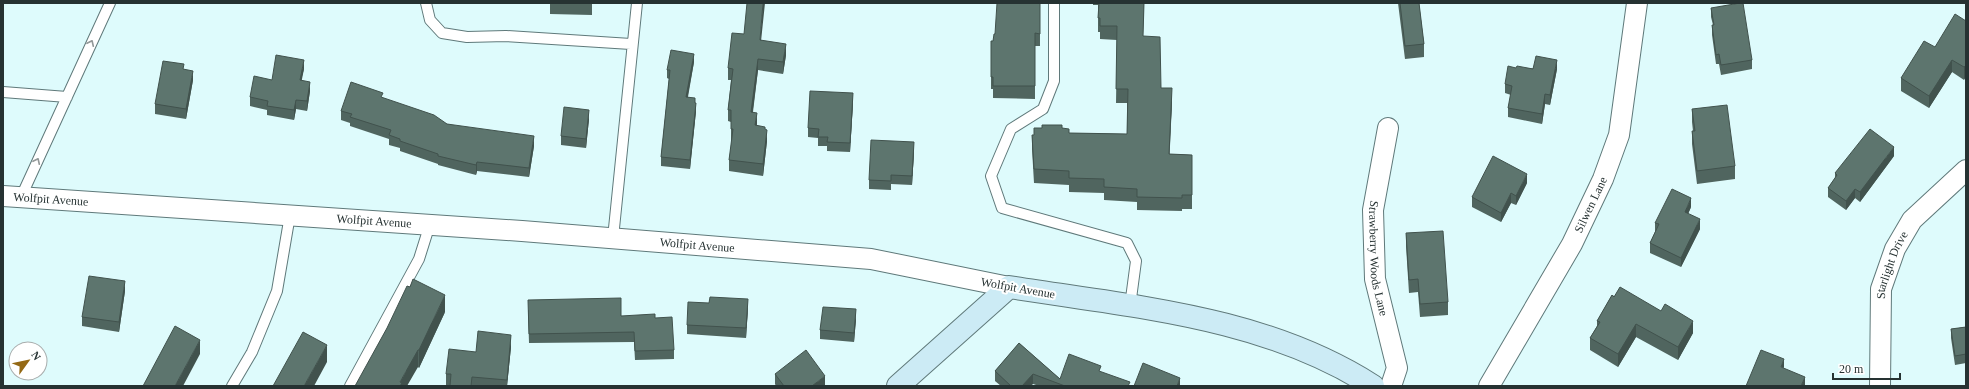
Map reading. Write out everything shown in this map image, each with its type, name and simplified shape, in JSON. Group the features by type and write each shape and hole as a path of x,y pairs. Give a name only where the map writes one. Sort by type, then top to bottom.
{"street":[{"name":"Silwen Lane","path":"1489,386 1572,244 1603,179 1619,135 1637,3"},
{"name":"Strawberry Woods Lane","path":"1388,128 1373,210 1375,279 1397,368 1391,386"},
{"name":"Starlight Drive","path":"1880,386 1881,288 1895,249 1912,220 1966,170"},
{"name":"Wolfpit Avenue","path":"12,196 430,224 871,259 1009,287 1130,306 1210,321 1260,333 1296,346 1367,384"},
{"path":"898,386 1009,287"}],"lane":[{"path":"12,196 67,97 110,3"},
{"path":"426,3 430,20 442,33 467,37 506,36 631,44"},
{"path":"613,238 631,44 637,3"},
{"path":"1054,3 1054,81 1043,110 1011,129 991,176 1002,208 1127,243 1136,261 1130,306"},
{"path":"3,92 67,97"},
{"path":"232,386 252,352 277,291 290,215"},
{"path":"350,386 419,259 430,224"}],"building":[{"path":"747,3 763,3 760,40 786,44 783,62 758,59 751,112 757,113 755,125 765,127 767,130 763,164 729,160 733,129 731,129 731,110 728,110 733,69 728,68 732,33 744,34"},
{"path":"997,3 1040,3 1040,34 1035,33 1035,86 993,86 993,77 991,77 991,41 993,41 995,34"},
{"path":"1099,3 1144,3 1143,36 1160,37 1161,88 1172,88 1169,154 1192,155 1192,195 1182,195 1182,198 1137,197 1137,189 1104,187 1104,179 1069,178 1069,171 1034,169 1032,135 1034,135 1034,128 1042,128 1042,125 1062,125 1062,128 1069,129 1069,133 1127,134 1128,89 1116,89 1117,26 1100,26 1100,18 1098,18"},
{"path":"1400,3 1419,3 1424,44 1405,46"},
{"path":"1743,3 1752,60 1721,65 1719,54 1716,55 1711,8"},
{"path":"1955,14 1966,21 1966,65 1964,67 1952,60 1929,96 1901,78 1924,41 1935,47"},
{"path":"671,50 694,54 686,97 695,98 696,103 690,160 661,157 670,70 667,70"},
{"path":"276,55 304,60 300,80 310,82 307,101 296,100 294,110 267,106 268,101 250,97 254,76 272,80"},
{"path":"1536,56 1557,60 1550,95 1545,94 1542,114 1508,108 1512,86 1505,84 1508,66 1533,69"},
{"path":"163,61 184,64 183,69 193,71 186,109 155,104"},
{"path":"351,82 383,93 381,97 434,115 447,124 534,136 529,168 477,162 476,165 438,156 438,154 400,141 400,139 389,135 391,130 350,117 352,114 341,111"},
{"path":"810,91 853,93 850,143 827,142 828,137 818,137 819,129 808,128"},
{"path":"1727,105 1735,166 1697,171 1692,131 1695,131 1692,109"},
{"path":"564,107 589,110 586,139 561,136"},
{"path":"1870,129 1894,147 1860,192 1855,189 1846,201 1828,188 1837,175 1835,173"},
{"path":"871,140 914,142 912,176 891,175 891,181 869,180"},
{"path":"1493,156 1527,174 1516,196 1511,193 1501,213 1472,197"},
{"path":"1672,189 1691,198 1685,212 1700,219 1681,258 1650,243 1659,224 1655,223"},
{"path":"1443,231 1448,302 1420,304 1418,279 1409,280 1406,233"},
{"path":"89,276 125,281 119,322 82,317"},
{"path":"413,279 445,295 419,350 400,382 402,383 400,386 355,386 387,328 407,286 410,287"},
{"path":"1620,287 1661,311 1665,304 1693,321 1678,347 1636,324 1618,354 1590,338 1600,322 1597,321 1612,295 1614,297"},
{"path":"710,297 748,299 746,328 687,325 688,302 709,303"},
{"path":"621,298 621,316 655,314 655,318 672,317 674,350 635,351 634,332 529,334 528,300"},
{"path":"823,307 856,309 854,333 820,330"},
{"path":"175,326 200,340 175,386 143,386"},
{"path":"1966,327 1966,354 1955,356 1951,329"},
{"path":"478,331 511,335 507,380 472,377 471,386 450,386 451,374 446,374 449,349 476,352"},
{"path":"303,332 327,345 304,386 273,386"},
{"path":"1019,343 1060,379 1069,354 1101,366 1099,371 1130,382 1128,386 1065,386 1033,374 1022,386 1011,386 995,371"},
{"path":"806,350 825,376 812,386 784,386 775,374"},
{"path":"1761,350 1784,359 1781,367 1805,377 1801,386 1746,386"},
{"path":"1143,363 1180,378 1177,386 1134,386"}]}
